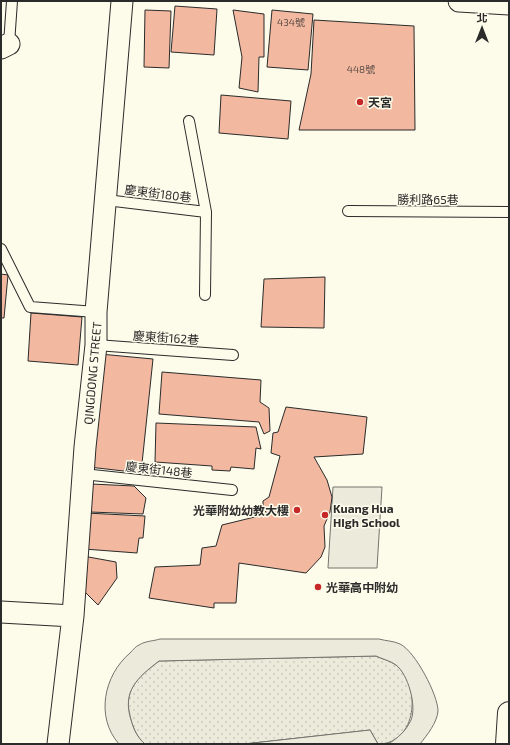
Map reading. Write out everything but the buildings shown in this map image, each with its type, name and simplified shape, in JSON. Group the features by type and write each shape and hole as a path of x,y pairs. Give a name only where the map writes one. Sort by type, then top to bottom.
{"street":[{"name":"QINGDONG STREET","path":"58,744 73,616 83,474 96,345 96,312 122,1"},
{"path":"459,1 509,4"},
{"path":"1,612 73,616"},
{"path":"507,744 509,713"}],"lane":[{"path":"5,46 12,1"},
{"name":"慶東街180巷","path":"189,121 206,212 205,295"},
{"name":"慶東街180巷","path":"106,200 206,212"},
{"name":"勝利路65巷","path":"348,211 509,212"},
{"path":"1,249 30,307 96,312"},
{"name":"慶東街162巷","path":"96,345 233,355"},
{"name":"慶東街148巷","path":"83,474 232,490"}],"shaded area":[{"path":"333,487 382,487 377,568 328,568"},
{"path":"160,639 379,639 395,642 406,648 425,674 437,704 438,711 436,720 420,744 388,744 407,728 413,714 412,699 408,683 400,669 389,661 376,656 159,661 138,679 133,686 128,701 133,727 145,744 119,744 107,721 105,709 109,684 121,662 136,647 144,643"},
{"path":"376,656 396,665 404,674 410,686 412,699 408,725 401,735 391,741 378,744 370,730 244,744 145,744 136,733 131,720 128,701 133,686 144,673 159,661"},
{"path":"370,730 378,744 244,744"}],"place":[{"name":"天宮","path":"360,102"},
{"name":"光華附幼幼教大樓","path":"297,510"},
{"name":"Kuang Hua HIgh School","path":"325,515"},
{"name":"光華高中附幼","path":"318,587"}]}
